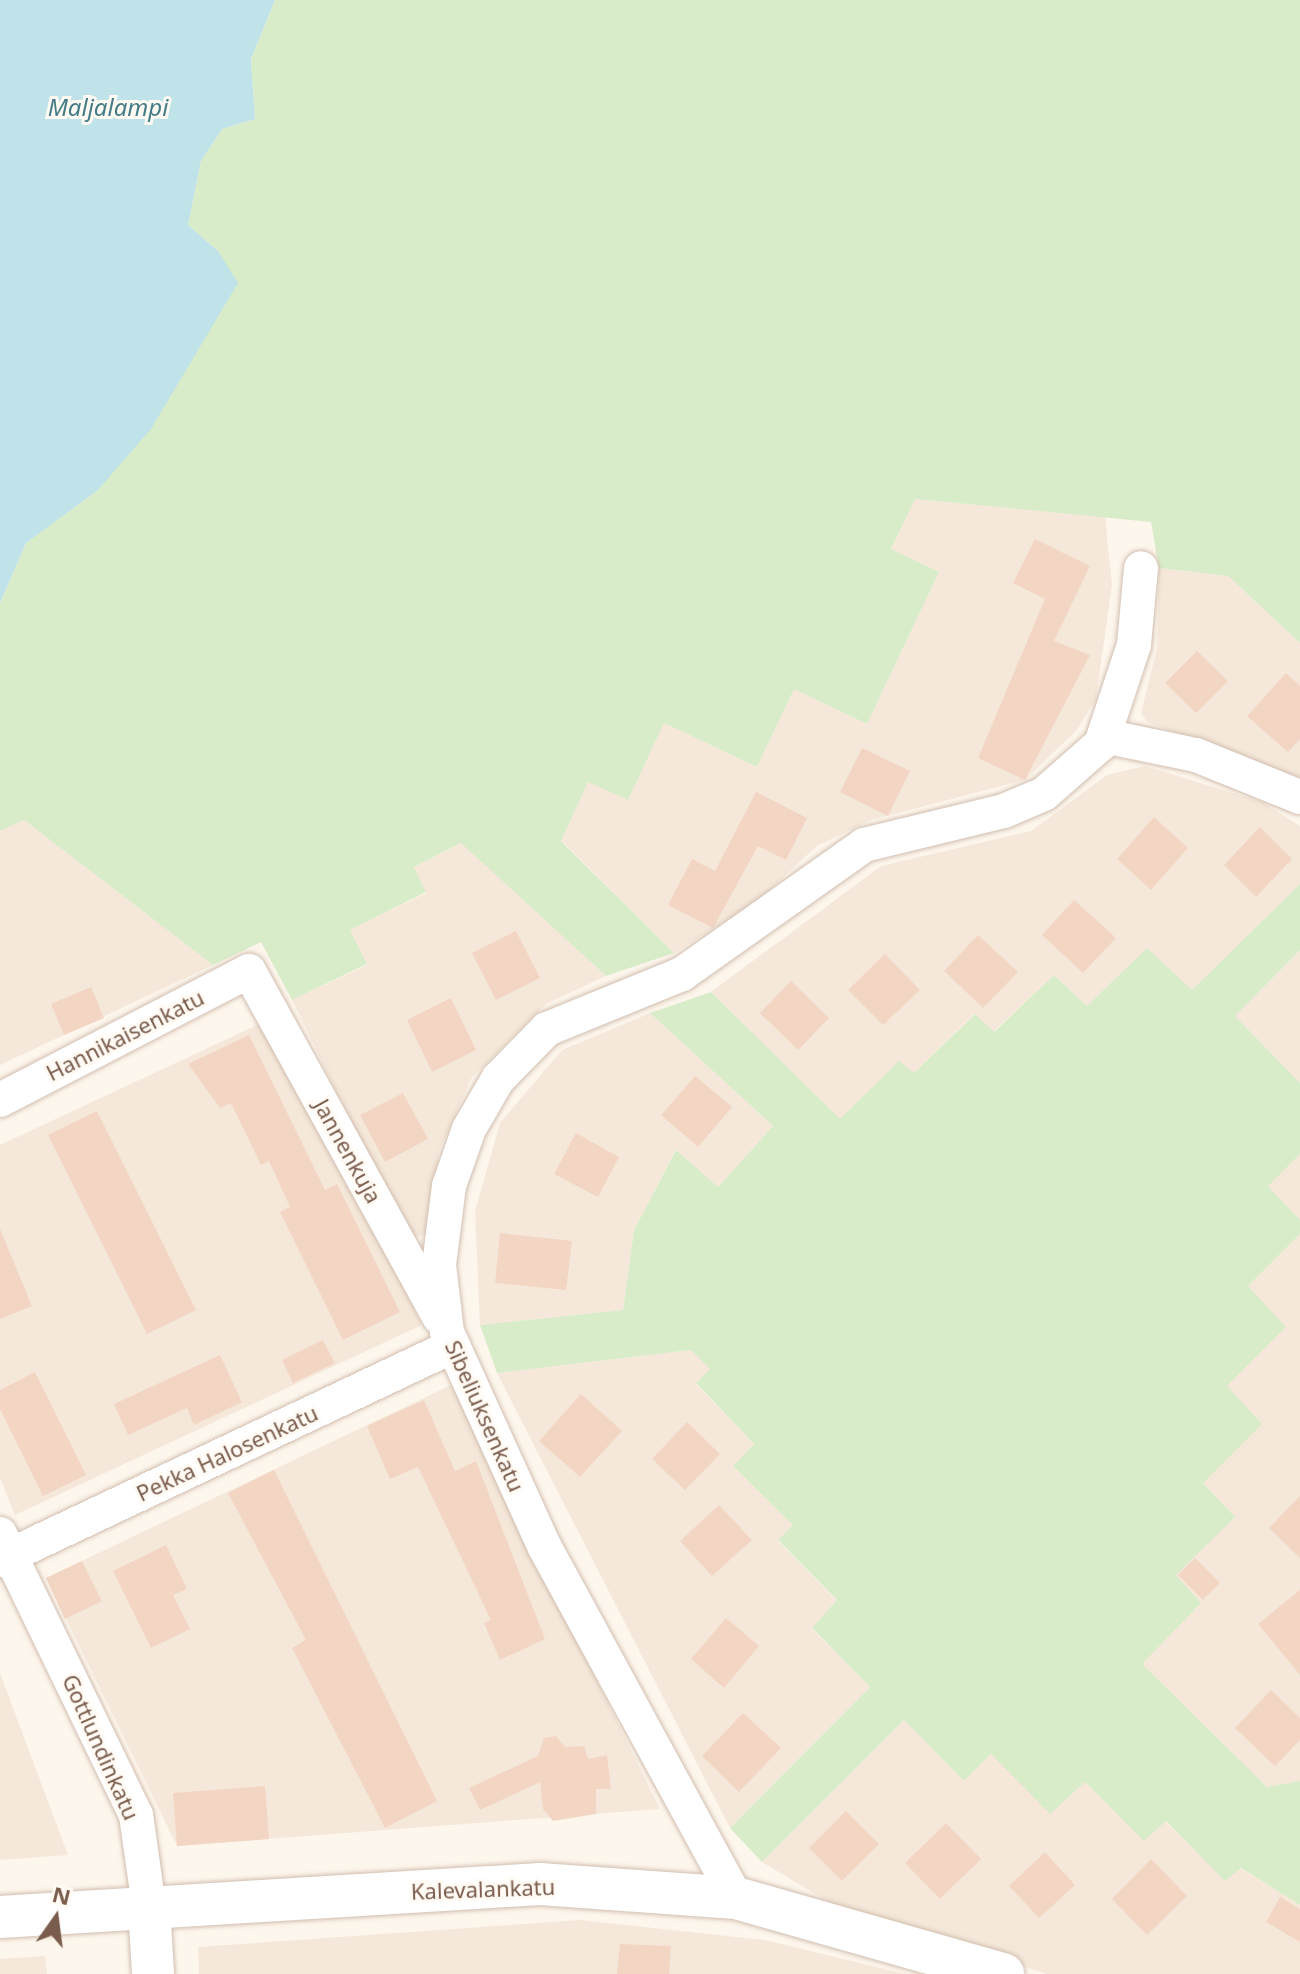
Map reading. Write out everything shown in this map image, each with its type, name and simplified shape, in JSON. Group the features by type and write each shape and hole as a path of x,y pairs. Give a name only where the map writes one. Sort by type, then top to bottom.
{"street":[{"path":"1141,568 1134,645 1109,737 1196,755 1300,797"},
{"name":"Sibeliuksenkatu","path":"736,1898 545,1548 450,1339 439,1265 449,1186 469,1129 530,1044 579,1011 682,974 864,845 959,825 1044,794 1109,737"},
{"name":"Jannenkuja","path":"249,971 450,1339"},
{"name":"Hannikaisenkatu","path":"0,1100 249,971"},
{"name":"Pekka Halosenkatu","path":"4,1550 450,1339"},
{"name":"Gottlundinkatu","path":"4,1550 136,1815 149,1906 153,1974"},
{"name":"Kalevalankatu","path":"0,1917 540,1884 736,1898 1003,1974"}],"shaded area":[{"path":"915,499 1105,517 1112,585 1096,698 1077,730 1025,780 871,820 817,846 756,902 674,953 561,840 588,781 628,799 664,723 757,767 794,689 867,724 939,572 891,549"},
{"path":"1159,568 1228,576 1300,643 1300,781 1147,722 1141,713 1157,648"},
{"path":"1145,766 1262,802 1300,826 1300,884 1192,991 1087,1006 1054,975 993,1032 974,1014 914,1073 899,1062 840,1120 711,992 881,866 1031,831 1107,775"},
{"path":"24,820 213,965 0,1065 0,831"},
{"path":"462,843 606,976 546,1004 472,1077 439,1151 428,1233 409,1239 292,1000 367,965 350,930 426,893 414,867"},
{"path":"1300,950 1300,1083 1234,1016"},
{"path":"650,1013 773,1126 718,1187 675,1151 634,1230 623,1310 480,1325 475,1211 500,1123 562,1050"},
{"path":"268,1020 422,1325 15,1515 0,1478 0,1145"},
{"path":"1300,1154 1300,1220 1267,1186"},
{"path":"1300,1234 1300,1781 1267,1787 1141,1664 1201,1603 1175,1575 1235,1517 1203,1483 1248,1286"},
{"path":"691,1350 711,1369 696,1384 754,1444 733,1466 793,1525 778,1541 837,1601 812,1629 870,1687 730,1828 497,1373"},
{"path":"451,1385 660,1809 177,1846 46,1578"},
{"path":"0,1673 68,1855 0,1860"},
{"path":"904,1720 964,1781 991,1754 1085,1782 1144,1840 1165,1821 1225,1880 1240,1868 1300,1905 1300,1974 1047,1974 837,1907 762,1862"},
{"path":"580,1920 765,1940 905,1974 199,1974 198,1947"},
{"path":"45,1956 47,1974 0,1974 0,1959"}],"green space":[{"path":"275,0 1300,0 1300,643 1228,576 1159,568 1151,522 915,499 891,549 939,572 867,724 794,689 757,767 664,723 628,800 588,782 561,841 674,953 606,976 461,843 414,867 426,892 350,930 367,964 292,1000 261,942 213,965 24,820 0,831 0,603 26,543 97,491 218,251 188,225 201,161 222,129 255,119 251,59"},
{"path":"1300,884 1300,950 1235,1016 1300,1083 1300,1154 1268,1186 1300,1220 1300,1234 1248,1286 1286,1327 1227,1386 1262,1424 1203,1483 1235,1517 1176,1575 1201,1603 1142,1664 1267,1787 1300,1781 1300,1905 1241,1868 1225,1881 1166,1821 1144,1841 1085,1782 1050,1814 991,1754 964,1781 904,1720 762,1862 730,1828 870,1687 812,1628 837,1600 778,1540 793,1525 733,1466 754,1444 696,1383 710,1369 691,1350 497,1373 480,1325 623,1310 634,1230 676,1150 718,1187 773,1126 650,1013 711,992 840,1119 899,1061 914,1073 975,1014 994,1032 1054,975 1087,1006 1147,948 1192,990"}],"water":[{"name":"Maljalampi","path":"0,0 275,0 251,59 255,119 222,129 201,161 188,225 218,251 238,283 151,429 97,491 26,543 0,603"}],"building":[{"path":"1035,539 1090,566 1054,641 1090,655 1025,780 978,758 1045,599 1013,583"},
{"path":"1197,651 1228,681 1196,713 1165,683"},
{"path":"1286,673 1300,686 1300,739 1288,752 1247,716"},
{"path":"862,748 910,771 888,816 840,792"},
{"path":"756,792 807,818 786,860 758,846 713,928 668,905 692,859 715,871"},
{"path":"1154,817 1188,848 1151,890 1117,859"},
{"path":"1260,827 1292,859 1256,897 1224,865"},
{"path":"1074,900 1116,938 1083,973 1042,935"},
{"path":"516,931 540,978 496,1000 472,953"},
{"path":"978,935 1018,972 983,1008 944,971"},
{"path":"885,954 920,990 883,1025 848,990"},
{"path":"791,981 829,1018 798,1050 760,1013"},
{"path":"91,987 104,1018 64,1035 51,1004"},
{"path":"451,998 476,1050 432,1072 407,1020"},
{"path":"249,1035 325,1190 337,1184 400,1312 343,1340 280,1212 290,1207 269,1161 261,1165 231,1103 220,1108 188,1064"},
{"path":"695,1076 732,1107 698,1147 661,1115"},
{"path":"403,1093 428,1139 385,1162 360,1115"},
{"path":"97,1111 196,1310 147,1334 48,1135"},
{"path":"576,1133 619,1157 598,1197 554,1174"},
{"path":"0,1229 32,1306 0,1319"},
{"path":"500,1233 572,1241 566,1290 495,1283"},
{"path":"323,1340 335,1363 293,1383 282,1360"},
{"path":"220,1355 242,1402 194,1425 187,1408 128,1435 114,1404"},
{"path":"35,1372 86,1475 43,1496 0,1409 0,1390"},
{"path":"581,1394 622,1431 580,1477 539,1441"},
{"path":"424,1400 455,1471 476,1461 545,1639 500,1660 484,1623 491,1620 418,1467 390,1479 367,1426"},
{"path":"687,1422 720,1454 685,1490 652,1459"},
{"path":"274,1470 437,1801 385,1828 292,1648 306,1640 228,1493"},
{"path":"1300,1496 1300,1558 1269,1528"},
{"path":"719,1505 752,1540 712,1576 680,1541"},
{"path":"166,1545 187,1589 173,1595 190,1629 151,1648 113,1571"},
{"path":"1195,1558 1220,1583 1203,1600 1178,1575"},
{"path":"82,1561 102,1601 65,1619 46,1578"},
{"path":"1300,1590 1300,1675 1258,1624"},
{"path":"726,1618 759,1646 724,1688 691,1659"},
{"path":"1271,1690 1300,1718 1300,1740 1275,1766 1235,1728"},
{"path":"743,1713 781,1748 739,1792 702,1756"},
{"path":"556,1736 565,1747 584,1746 588,1759 607,1755 611,1789 596,1789 596,1814 553,1821 543,1809 540,1782 480,1810 469,1788 538,1756 544,1738"},
{"path":"265,1786 269,1839 177,1846 173,1793"},
{"path":"846,1811 879,1844 842,1881 809,1848"},
{"path":"946,1823 981,1859 940,1899 905,1863"},
{"path":"1045,1852 1075,1885 1039,1918 1009,1886"},
{"path":"1151,1859 1187,1896 1147,1935 1112,1899"},
{"path":"1280,1897 1300,1909 1300,1942 1266,1922"},
{"path":"620,1944 671,1946 669,1974 617,1974"}]}
